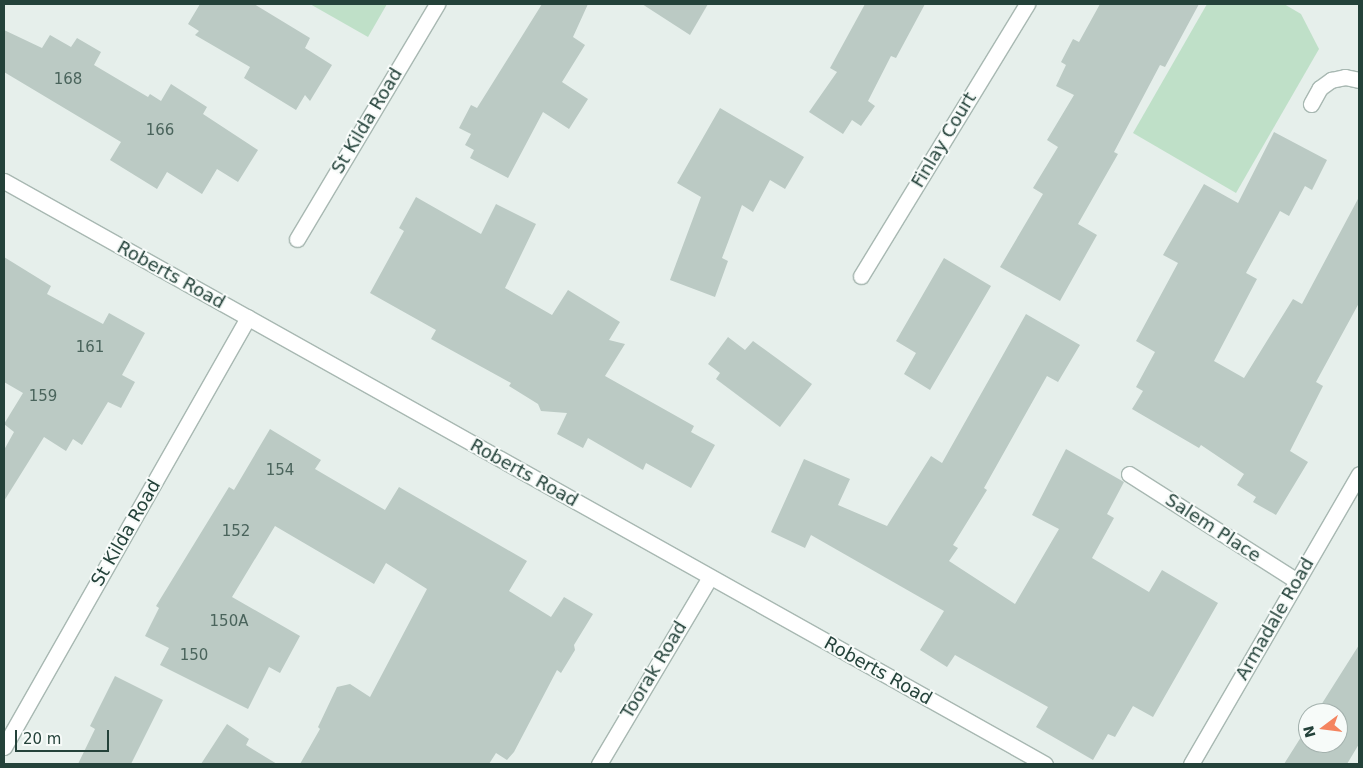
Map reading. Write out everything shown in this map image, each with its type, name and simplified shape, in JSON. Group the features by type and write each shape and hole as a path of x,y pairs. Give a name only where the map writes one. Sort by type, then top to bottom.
{"street":[{"name":"St Kilda Road","path":"297,239 437,4"},
{"name":"Finlay Court","path":"861,276 1027,4"},
{"path":"1311,104 1320,88 1331,80 1345,77 1359,80"},
{"name":"Roberts Road","path":"4,182 1044,764"},
{"name":"St Kilda Road","path":"4,747 248,318"},
{"name":"Salem Place","path":"1129,474 1297,581"},
{"name":"Armadale Road","path":"1190,764 1359,474"},
{"name":"Toorak Road","path":"599,764 710,577"}],"green space":[{"path":"310,4 387,4 368,37"},
{"path":"1207,4 1284,4 1301,14 1319,49 1236,193 1133,133"}],"building":[{"path":"200,4 254,4 310,38 305,48 332,65 310,101 305,95 296,110 244,78 250,67 195,35 199,31 188,24"},
{"path":"542,4 588,4 573,37 585,45 562,82 588,99 569,129 543,112 508,178 470,158 474,150 465,145 471,134 459,128 471,105 477,108"},
{"path":"642,4 708,4 690,35"},
{"path":"865,4 925,4 896,58 891,56 868,101 875,106 861,126 852,120 843,134 809,112 837,72 830,68"},
{"path":"1100,4 1199,4 1165,67 1160,65 1114,152 1118,154 1078,224 1097,235 1060,301 1000,267 1043,194 1033,188 1058,147 1047,140 1074,95 1056,86 1066,65 1061,62 1073,39 1079,42"},
{"path":"4,30 42,48 50,35 71,47 77,38 101,52 94,65 148,97 150,94 161,101 171,84 207,107 203,114 258,150 238,182 217,169 202,194 167,172 157,189 110,160 121,142 4,72"},
{"path":"720,108 804,157 785,189 770,180 753,212 742,205 722,258 728,261 715,297 670,280 701,197 677,183"},
{"path":"1274,132 1327,160 1312,190 1305,186 1289,216 1280,211 1246,273 1257,279 1214,361 1244,378 1293,299 1302,304 1359,197 1359,303 1316,382 1323,386 1290,451 1308,462 1276,515 1253,502 1256,497 1237,485 1244,474 1201,445 1199,448 1132,409 1143,391 1136,387 1155,352 1136,341 1178,263 1163,255 1204,184 1238,203"},
{"path":"416,197 481,234 496,204 536,224 505,288 552,315 568,290 620,322 609,340 625,344 605,376 694,426 691,432 715,445 691,488 646,463 643,470 588,438 583,448 557,434 567,413 541,411 538,404 509,386 511,383 431,339 436,330 370,293 404,231 399,228"},
{"path":"4,257 51,286 47,294 103,324 109,313 145,333 122,375 135,382 121,408 108,402 82,445 73,439 66,451 44,437 4,501 4,450 14,432 4,424 23,393 4,382"},
{"path":"944,258 991,286 930,390 904,374 916,353 896,341"},
{"path":"1026,314 1080,345 1058,382 1047,376 984,488 987,490 953,545 958,548 949,561 1015,604 1059,529 1032,515 1066,449 1124,482 1107,514 1114,518 1092,558 1149,592 1162,570 1218,603 1153,717 1133,706 1115,737 1108,734 1093,760 1036,727 1048,707 955,655 947,667 920,650 944,611 811,535 805,548 771,532 804,459 850,479 838,505 887,526 931,456 942,463"},
{"path":"728,337 745,350 753,341 812,384 780,427 716,379 720,373 708,364"},
{"path":"270,429 321,460 315,469 385,510 399,487 527,561 509,591 551,617 564,597 593,614 574,645 575,650 561,673 557,670 514,752 507,760 496,753 489,764 300,764 320,729 318,727 337,687 350,684 370,697 427,589 386,563 374,584 275,526 232,597 300,636 280,673 269,667 248,709 160,665 169,648 145,636 159,608 156,606 229,487 234,490"},
{"path":"1359,645 1359,744 1347,764 1284,764 1298,742 1298,753 1348,753 1348,703 1322,703"},
{"path":"115,676 163,700 131,764 78,764 95,729 90,726"},
{"path":"227,724 249,739 246,745 277,764 201,764"}]}
